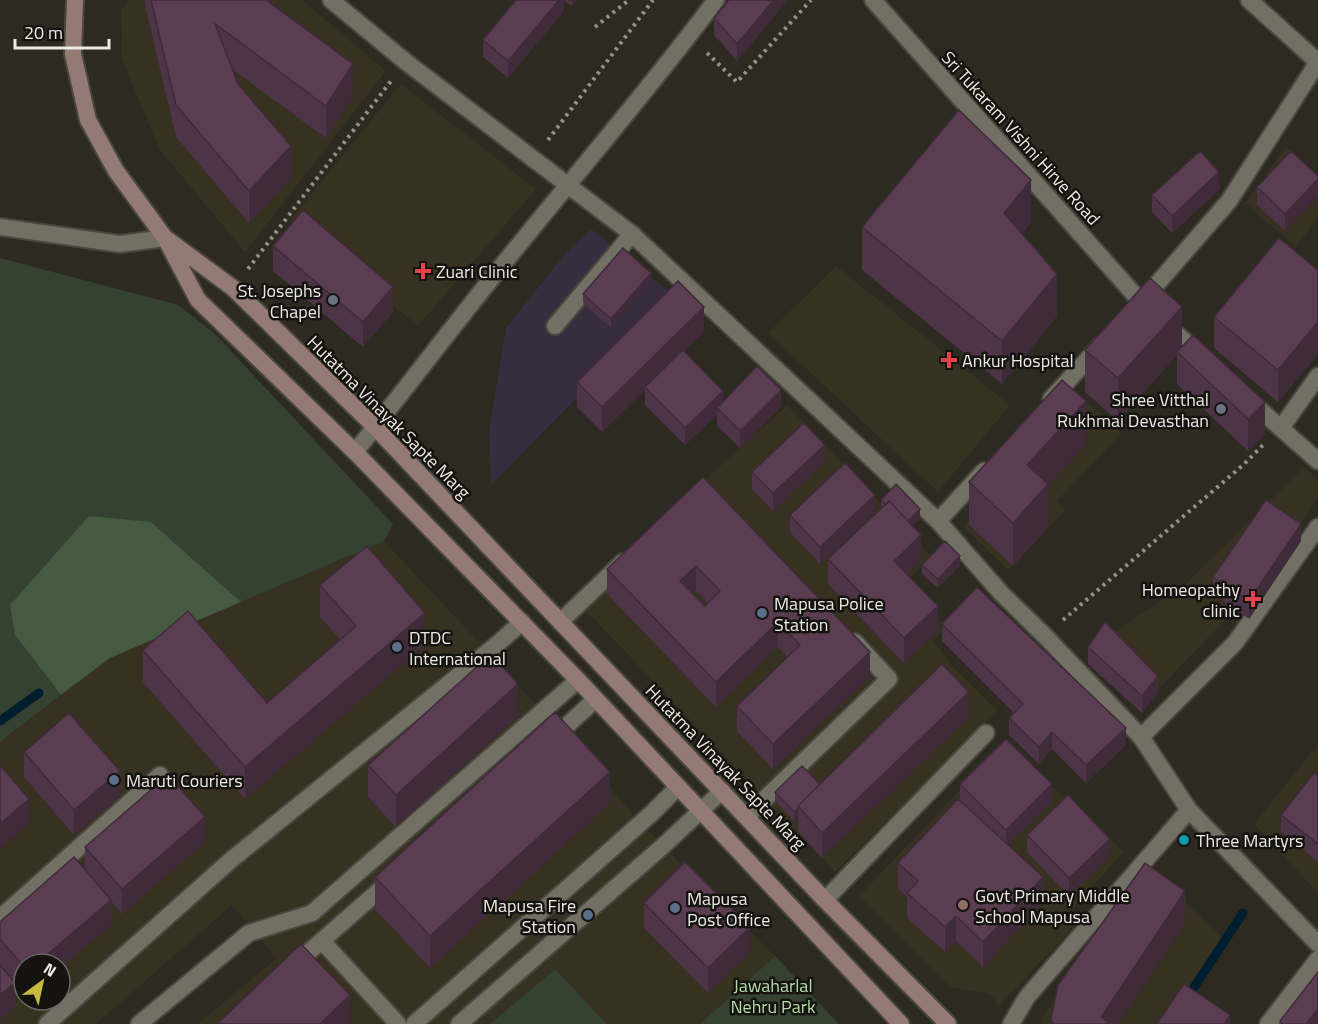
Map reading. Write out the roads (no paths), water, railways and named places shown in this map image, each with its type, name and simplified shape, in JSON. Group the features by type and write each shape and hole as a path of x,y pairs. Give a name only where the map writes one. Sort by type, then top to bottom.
{"main road":[{"path":"75,0 73,54 88,120 116,171 165,238 198,300 356,452 522,622 901,1024"},
{"name":"Hutatma Vinayak Sapte Marg","path":"165,238 233,288 375,427 825,900 948,1024"}],"street":[{"path":"331,0 406,62 632,234 938,521 1001,593 1141,737 1189,810 1318,944"},
{"path":"356,452 716,0"},
{"name":"Sri Tukaram Vishni Hirve Road","path":"873,0 1137,307 1210,365"},
{"path":"1137,307 1229,201 1318,62 1249,0"},
{"path":"0,227 120,244 165,238"},
{"path":"555,326 632,234"},
{"path":"1043,407 1108,337"},
{"path":"1281,428 1318,376"},
{"path":"1237,389 1318,460"},
{"path":"938,521 995,460"},
{"path":"1141,737 1235,643 1318,527"},
{"path":"560,621 631,554"},
{"path":"47,1024 231,860 522,622"},
{"path":"747,816 890,679 842,627"},
{"path":"139,1024 249,933 312,913 578,680"},
{"path":"542,748 596,700"},
{"path":"825,900 986,734"},
{"path":"0,918 160,775"},
{"path":"414,1024 651,814 678,787"},
{"path":"459,1024 663,846 722,791"},
{"path":"1011,1024 1027,997 1189,810"},
{"path":"279,978 401,871"},
{"path":"322,941 398,1024"},
{"path":"1268,1024 1318,959"}],"waterway":[{"path":"0,721 39,693"},
{"path":"1187,998 1243,913"}],"place":[{"name":"Zuari Clinic","path":"423,271"},
{"name":"St. Josephs Chapel","path":"333,300"},
{"name":"Ankur Hospital","path":"949,360"},
{"name":"Shree Vitthal Rukhmai Devasthan","path":"1221,409"},
{"name":"Homeopathy clinic","path":"1253,599"},
{"name":"Mapusa Police Station","path":"762,613"},
{"name":"DTDC International","path":"397,647"},
{"name":"Maruti Couriers","path":"114,780"},
{"name":"Three Martyrs","path":"1184,840"},
{"name":"Govt Primary Middle School Mapusa","path":"963,905"},
{"name":"Mapusa Post Office","path":"675,908"},
{"name":"Mapusa Fire Station","path":"588,915"}],"park label":[{"name":"Jawaharlal Nehru Park","path":"773,995"}]}
